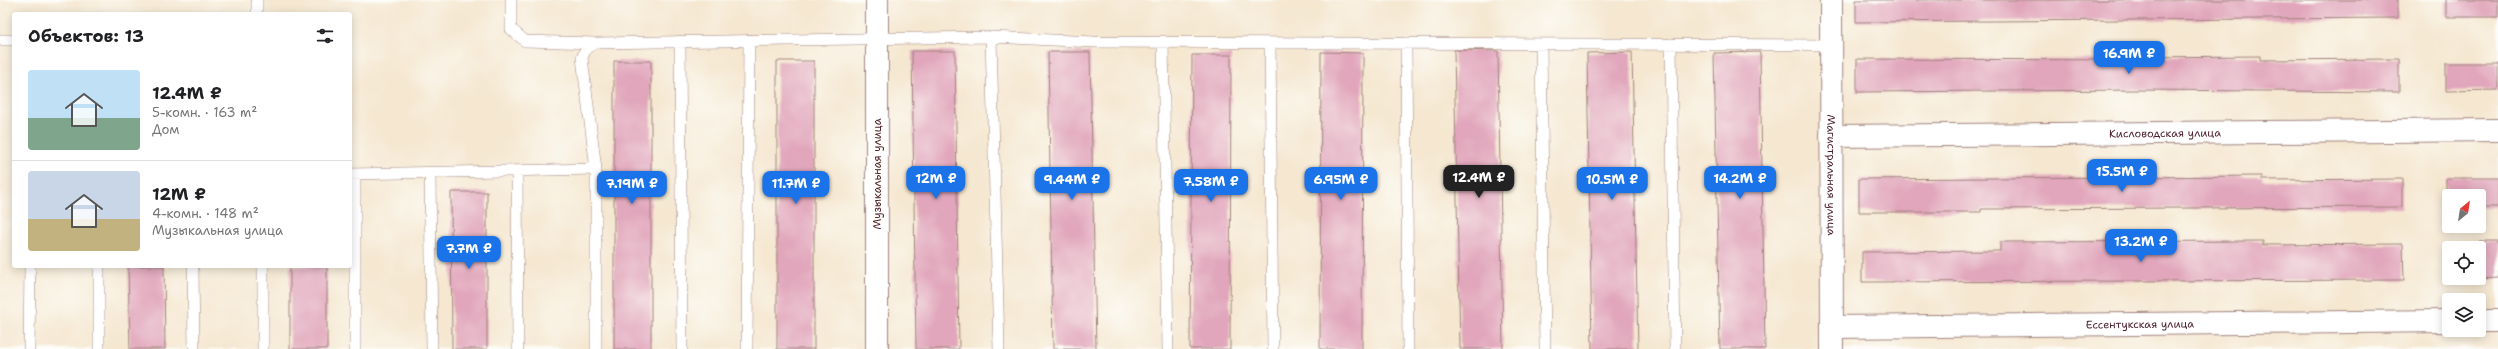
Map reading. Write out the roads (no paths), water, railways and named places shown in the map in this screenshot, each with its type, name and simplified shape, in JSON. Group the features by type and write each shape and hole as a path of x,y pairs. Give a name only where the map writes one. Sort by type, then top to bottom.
{"street":[{"name":"Музыкальная улица","path":"877,0 877,349"},
{"name":"Магистральная улица","path":"1831,0 1832,349"},
{"name":"Кисловодская улица","path":"1831,136 2498,130"},
{"name":"Ессентукская улица","path":"1832,327 2442,321"},
{"path":"2486,321 2498,321"}],"lane":[{"path":"257,12 258,0"},
{"path":"511,0 511,29 525,41 596,42 991,37 1094,42 1163,41 1270,43 1831,45"},
{"path":"991,37 999,349"},
{"path":"0,40 12,40"},
{"path":"747,349 749,40"},
{"path":"680,41 682,349"},
{"path":"1163,41 1168,349"},
{"path":"596,42 586,48 582,58 596,169 596,349"},
{"path":"1270,43 1272,349"},
{"path":"1406,43 1408,349"},
{"path":"1541,44 1545,349"},
{"path":"1671,44 1675,349"},
{"path":"355,349 353,174 596,169"},
{"path":"517,171 518,349"},
{"path":"430,173 432,349"},
{"path":"29,349 30,268"},
{"path":"99,268 99,349"},
{"path":"193,268 194,349"},
{"path":"263,268 263,349"}]}
